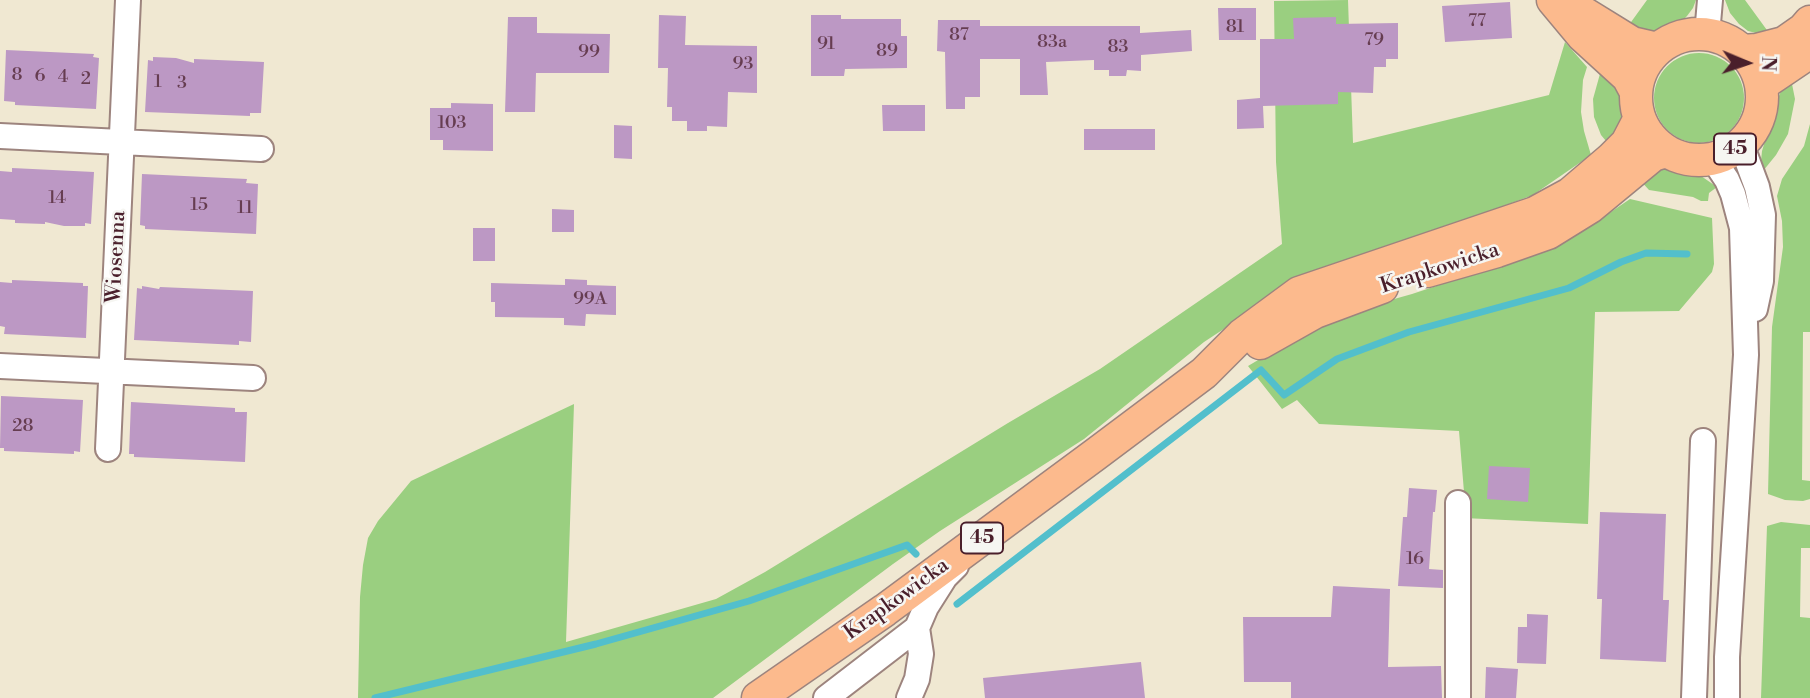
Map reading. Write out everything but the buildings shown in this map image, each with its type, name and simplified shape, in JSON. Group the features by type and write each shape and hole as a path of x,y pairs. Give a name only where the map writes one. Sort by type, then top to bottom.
{"main road":[{"path":"1553,0 1583,36 1628,76 1647,134 1666,151"},
{"path":"1562,0 1632,43 1658,49 1681,36 1699,33 1716,36 1742,51 1752,62 1761,85 1810,52"},
{"path":"1742,51 1784,43 1810,22"},
{"name":"45","path":"1637,105 1641,71 1658,49"},
{"name":"45","path":"1666,151 1693,161 1713,159 1732,152 1748,138 1758,120 1762,100 1761,85"},
{"name":"Krapkowicka","path":"1204,373 1242,335 1299,293 1535,213 1570,194 1627,143 1637,105"},
{"name":"Krapkowicka","path":"758,698 885,610 1204,373 1315,312 1411,276 1548,233 1590,207 1653,155 1666,151"}],"street":[{"name":"Wiosenna","path":"108,449 128,0"},
{"path":"1707,34 1710,0"},
{"path":"0,135 261,149"},
{"path":"1741,144 1757,187 1763,215 1761,281 1746,355"},
{"path":"1713,159 1733,194 1742,228 1746,355 1727,657 1727,698"},
{"path":"0,366 253,378"},
{"path":"1693,698 1703,441"},
{"path":"1458,503 1458,698"},
{"path":"909,698 917,679 921,654 918,628 926,607 945,577 981,539"},
{"path":"826,698 918,628"}],"green space":[{"path":"1348,0 1353,143 1549,95 1565,42 1587,67 1583,80 1581,112 1591,155 1533,195 1306,275 1204,342 1084,439 940,531 713,698 358,698 360,597 368,538 378,521 411,481 574,404 566,642 716,599 765,572 1100,369 1282,244 1276,162 1274,1"},
{"path":"1647,0 1696,0 1687,16 1678,25 1667,30 1656,33 1626,29"},
{"path":"1725,0 1745,0 1772,37 1748,31 1739,24 1730,13"},
{"path":"1699,53 1716,57 1731,66 1740,81 1744,98 1740,115 1731,130 1716,139 1699,143 1682,139 1667,130 1658,115 1654,98 1658,81 1667,66 1682,57"},
{"path":"1603,63 1622,85 1626,103 1625,119 1611,147 1601,135 1594,117 1593,99"},
{"path":"1791,79 1795,99 1788,134 1763,171 1762,151 1778,98"},
{"path":"1810,124 1810,332 1803,332 1802,480 1810,481 1810,499 1803,501 1785,500 1768,494 1772,327 1783,247 1777,196 1782,179 1804,146"},
{"path":"1666,169 1701,176 1717,187 1709,193 1708,201 1701,201 1693,197 1649,190 1639,179"},
{"path":"1630,199 1712,218 1714,264 1712,272 1679,311 1595,312 1588,524 1464,518 1459,431 1319,424 1297,400 1282,409 1248,366 1297,337 1348,312 1512,261 1580,233"},
{"path":"1781,522 1810,525 1810,548 1801,548 1800,617 1810,618 1810,698 1761,698 1767,526"}],"waterway":[{"path":"957,604 1261,370 1284,395 1337,359 1409,332 1569,288 1621,262 1646,253 1687,254"},
{"path":"375,698 596,644 749,601 907,545 916,554"}]}
